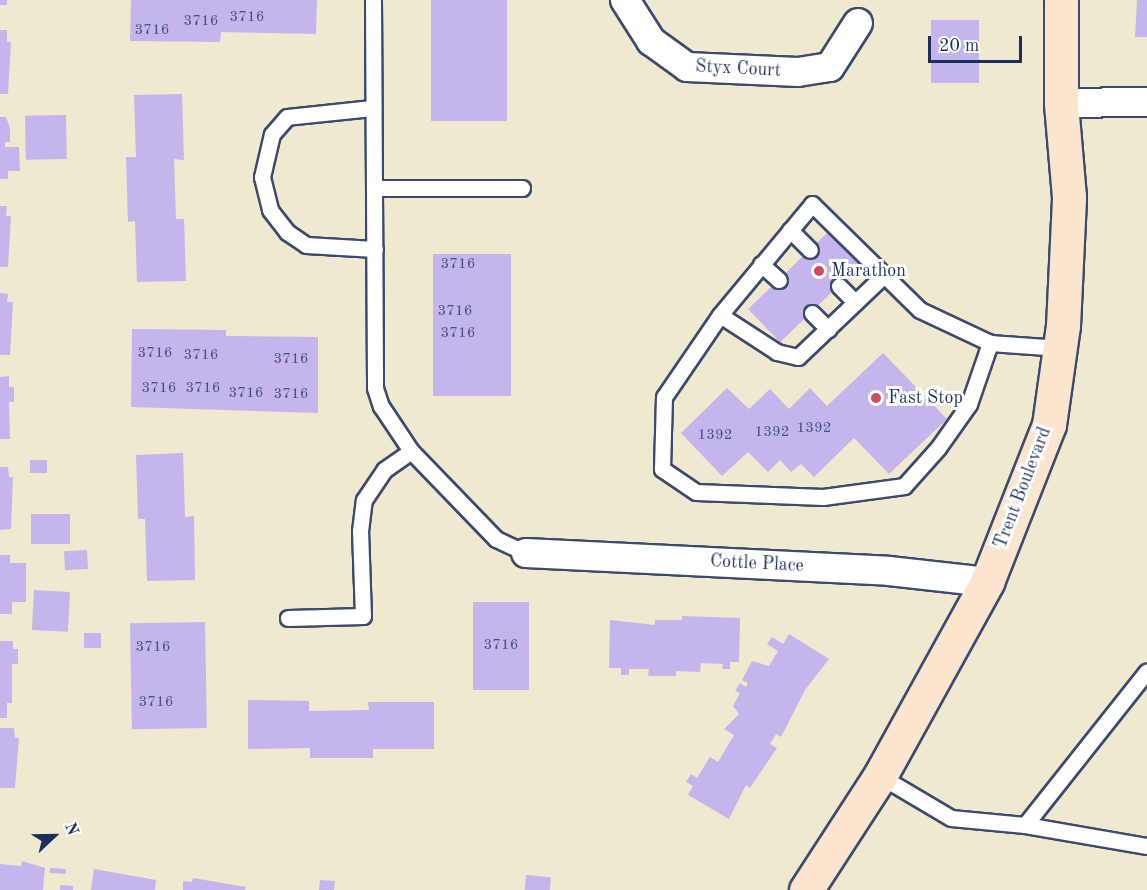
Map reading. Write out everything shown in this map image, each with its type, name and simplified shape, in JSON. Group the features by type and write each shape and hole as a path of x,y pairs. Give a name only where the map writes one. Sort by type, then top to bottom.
{"street":[{"name":"Styx Court","path":"625,0 651,41 687,67 798,72 830,67 858,23"},
{"name":"Trent Boulevard","path":"806,890 880,776 987,582 1049,426 1060,348 1069,197 1062,103 1061,0"},
{"path":"1062,103 1147,102"},
{"name":"Cottle Place","path":"526,553 889,571 987,582"}],"lane":[{"path":"373,0 375,388 381,406 411,451 495,539 526,553"},
{"path":"372,108 287,117 272,134 262,177 270,210 287,231 306,245 375,249"},
{"path":"374,188 522,188"},
{"path":"990,343 969,404 938,448 904,486 823,497 696,492 662,469 664,397 720,315 812,204 920,310 990,343 1060,348"},
{"path":"790,230 810,250"},
{"path":"761,264 779,280"},
{"path":"720,315 777,352 798,357 884,274"},
{"path":"839,286 855,302"},
{"path":"812,313 828,329"},
{"path":"288,618 363,616 360,531 364,500 384,470 411,451"},
{"path":"1025,825 1147,671"},
{"path":"880,776 951,818 1025,825 1147,846"}],"building":[{"path":"0,0 7,0 7,5 0,5"},
{"path":"131,0 317,0 316,34 221,32 220,42 130,41"},
{"path":"431,0 507,0 507,121 431,121"},
{"path":"1137,0 1147,0 1147,37 1135,37"},
{"path":"931,20 979,20 979,83 931,83"},
{"path":"0,30 7,30 7,42 11,42 8,94 0,94"},
{"path":"182,94 184,160 174,159 176,219 184,219 186,281 137,282 135,221 128,222 126,157 136,157 134,95"},
{"path":"66,115 67,159 26,160 25,116"},
{"path":"0,117 6,117 10,128 10,142 5,142 5,147 19,147 20,171 8,171 8,179 0,179"},
{"path":"0,206 7,206 6,216 11,216 8,267 0,267"},
{"path":"828,232 860,265 780,342 748,309"},
{"path":"433,254 511,254 511,396 433,396"},
{"path":"0,293 8,294 7,302 13,302 10,355 0,355"},
{"path":"132,329 226,330 226,336 318,337 318,413 131,407"},
{"path":"883,353 947,419 889,474 854,438 814,477 801,464 791,472 780,460 768,472 748,452 722,476 681,433 727,388 749,409 770,389 789,409 810,388 827,406"},
{"path":"9,376 9,387 14,387 14,402 9,402 10,439 0,439 0,377"},
{"path":"183,453 185,517 194,516 195,580 147,581 145,519 138,519 136,455"},
{"path":"30,460 47,460 47,473 30,473"},
{"path":"0,467 8,467 9,477 13,477 11,529 0,530"},
{"path":"31,514 70,514 70,544 31,544"},
{"path":"87,550 88,569 65,570 64,551"},
{"path":"0,555 10,555 10,563 26,563 26,602 12,602 12,614 0,614"},
{"path":"34,590 70,592 68,632 32,630"},
{"path":"473,602 529,602 529,690 473,690"},
{"path":"682,616 740,618 739,662 730,662 730,669 722,669 723,664 701,663 700,672 676,671 676,676 648,676 649,669 629,669 629,675 621,675 621,668 609,668 610,620 655,625 655,620 682,620"},
{"path":"205,622 207,728 132,729 130,623"},
{"path":"84,633 101,633 101,648 84,648"},
{"path":"789,634 829,659 805,690 781,737 776,734 770,744 777,748 750,788 746,785 729,819 688,795 693,786 686,782 691,774 697,778 710,757 718,762 734,735 724,729 739,714 733,706 740,693 735,691 740,683 746,687 748,683 742,680 752,661 769,666 778,651 767,644 772,637 783,644"},
{"path":"0,641 13,641 13,649 18,649 18,664 12,664 12,703 7,703 7,718 0,718"},
{"path":"248,700 309,701 309,711 369,710 368,702 434,702 434,749 373,749 373,758 310,758 310,748 248,749"},
{"path":"0,728 14,728 15,738 19,738 15,788 0,788"},
{"path":"22,861 45,868 43,890 0,890 0,864 21,866"},
{"path":"50,868 66,869 66,874 50,873"},
{"path":"94,869 156,880 155,890 91,890"},
{"path":"526,875 551,877 550,890 525,890"},
{"path":"193,878 246,887 245,890 183,890 183,881 192,882"},
{"path":"320,880 335,881 334,890 319,890"},
{"path":"60,885 73,886 73,890 60,890"}],"place":[{"name":"Marathon","path":"819,271"},
{"name":"Fast Stop","path":"876,398"}]}
